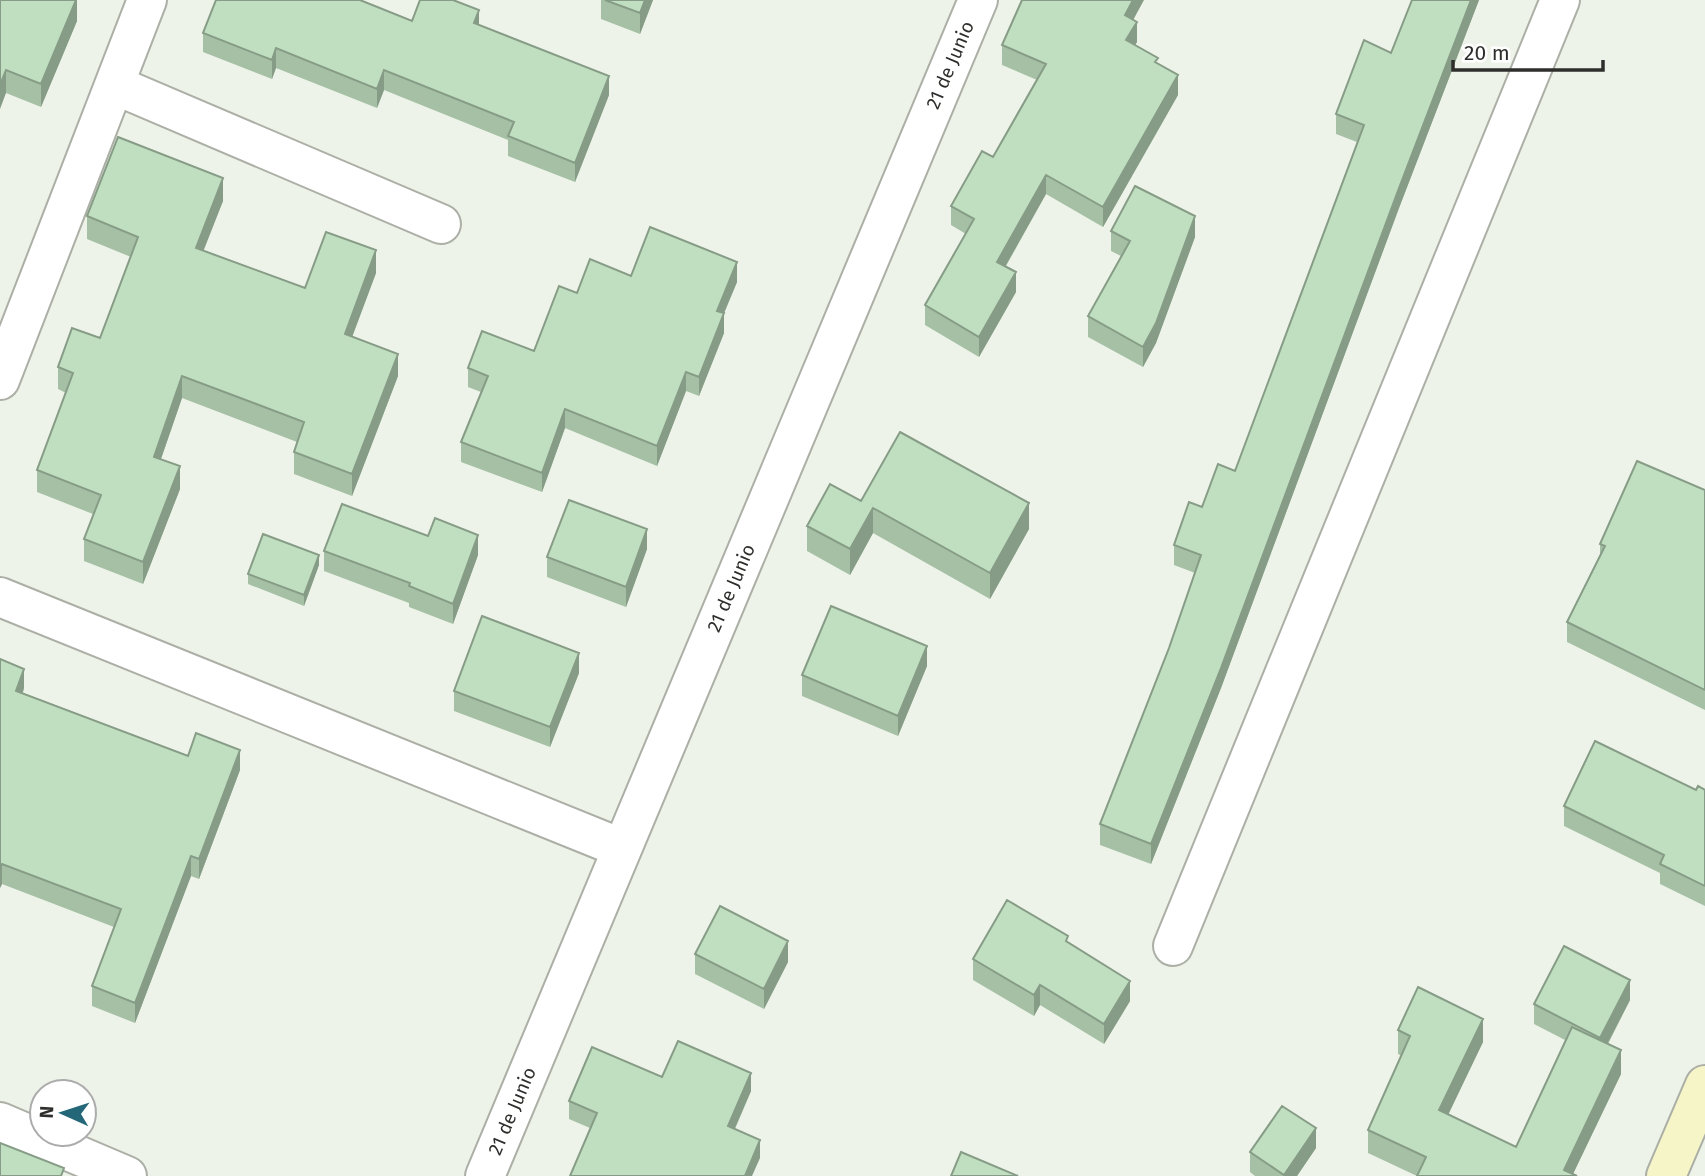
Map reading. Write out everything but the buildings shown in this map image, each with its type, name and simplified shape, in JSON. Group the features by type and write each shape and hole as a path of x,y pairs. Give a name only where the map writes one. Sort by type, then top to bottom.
{"street":[{"path":"0,380 147,0"},
{"name":"21 de Junio","path":"485,1176 978,0"},
{"path":"1173,946 1560,0"},
{"path":"115,85 441,224"},
{"path":"0,597 621,848"},
{"path":"1666,1176 1705,1084"},
{"path":"0,1122 127,1176"}]}
